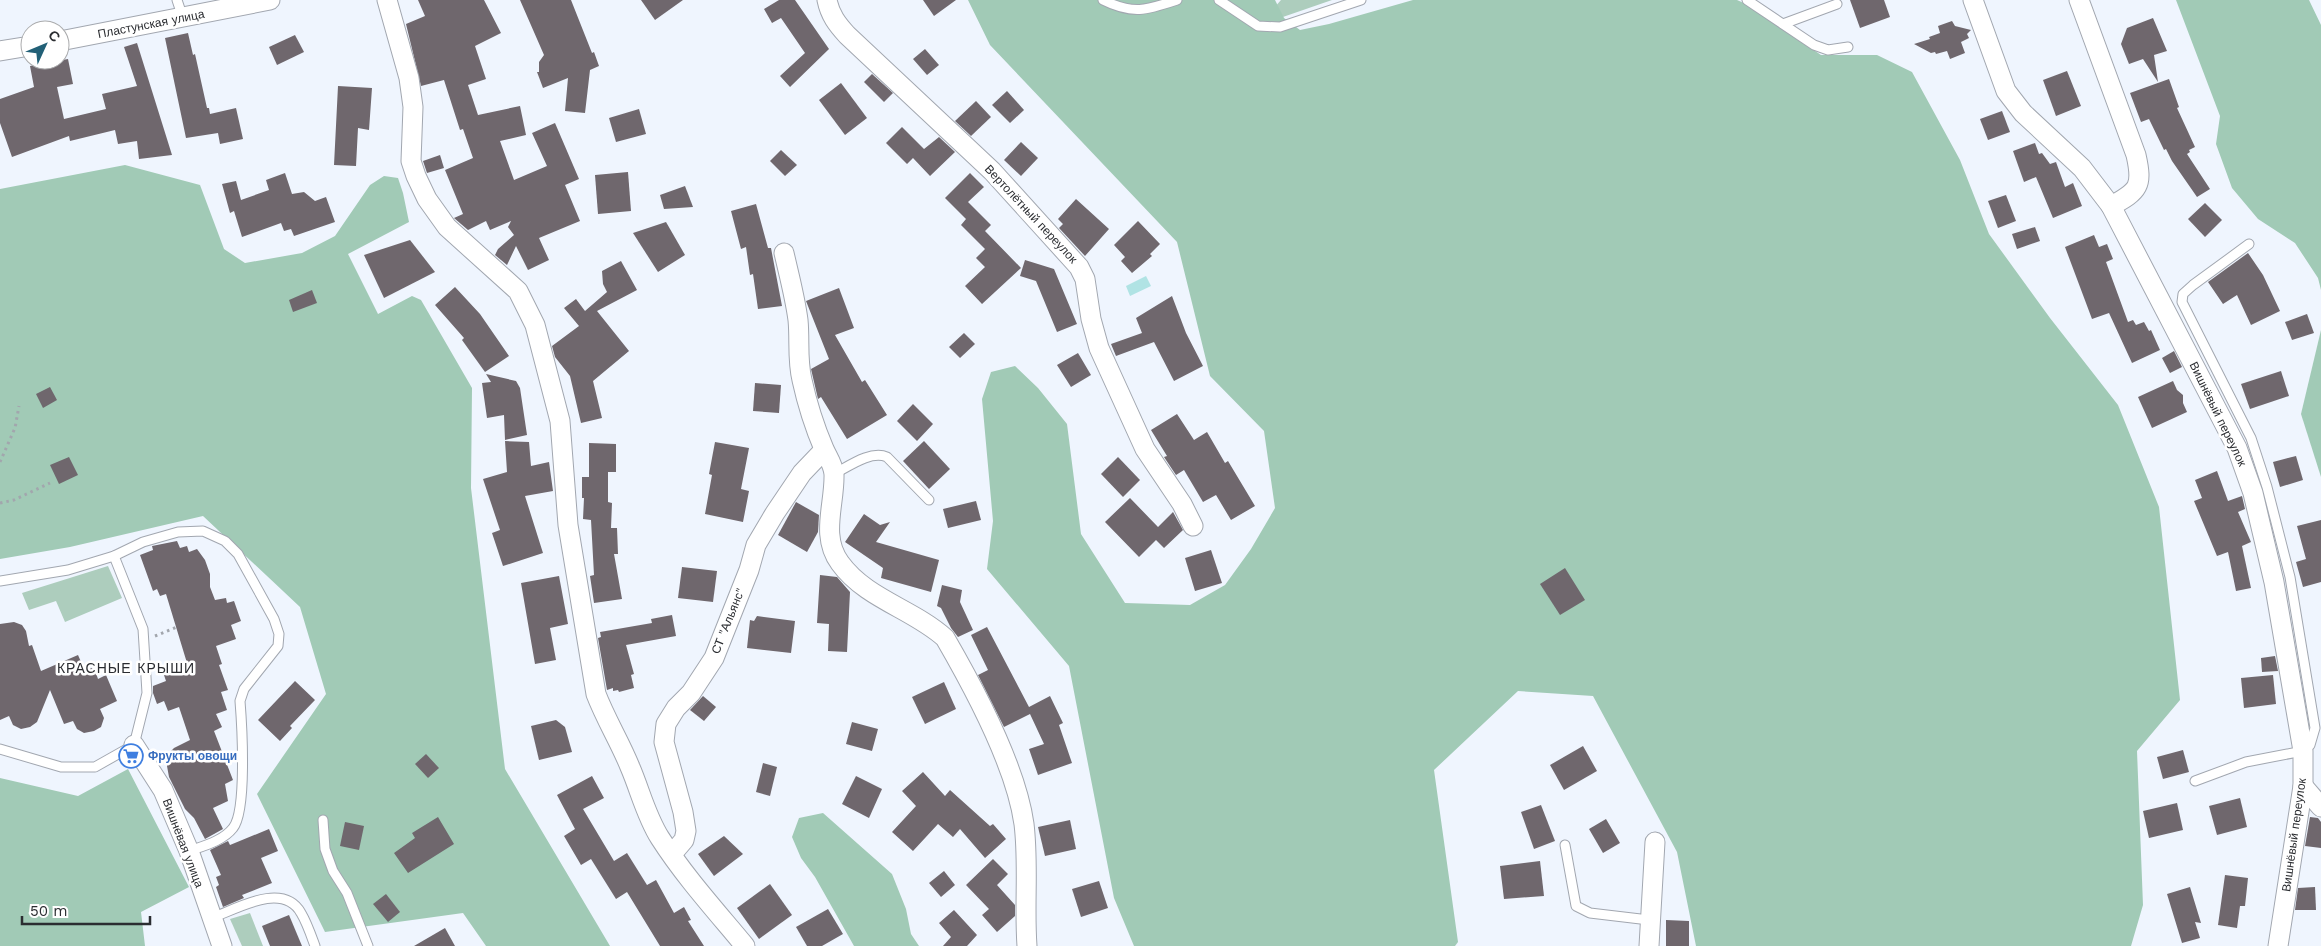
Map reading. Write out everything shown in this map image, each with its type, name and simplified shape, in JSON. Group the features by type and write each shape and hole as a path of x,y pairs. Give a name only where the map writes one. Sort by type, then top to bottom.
{"street":[{"path":"387,0 409,78 413,107 412,161 416,176 427,199 447,227 518,291 535,325 560,421 568,525 596,694 606,720 625,754 645,807 659,837 696,888 745,946"},
{"name":"Вертолётный переулок","path":"827,0 829,10 835,22 847,35 985,164 1080,267 1085,279 1091,320 1099,348 1145,449 1182,504 1193,526"},
{"name":"Вишнёвый переулок","path":"1973,0 2006,91 2023,113 2082,168 2111,206 2237,448 2253,493 2274,582 2303,751 2304,786 2278,946"},
{"path":"2079,0 2133,146 2141,176 2137,186 2128,197 2111,206"},
{"name":"Пластунская улица","path":"70,39 265,1"},
{"path":"0,51 20,48"},
{"path":"784,252 798,320 798,352 802,380 824,450 834,474 829,512 829,533 839,563 855,579 880,598 932,626 945,638 999,744 1024,822 1028,863 1027,946"},
{"name":"СТ \"Альянс\"","path":"672,854 684,840 686,831 684,812 664,742 666,724 676,708 691,693 714,658 749,570 756,546 774,513 802,472 824,450"},
{"name":"Вишнёвая улица","path":"134,745 163,790 189,851 222,946"},
{"path":"2304,786 2321,807"},
{"path":"1649,946 1655,842"}],"lane":[{"path":"176,0 183,18"},
{"path":"1103,0 1118,8 1147,10 1177,0"},
{"path":"1219,0 1258,26 1280,27 1361,0"},
{"path":"1747,0 1814,45 1828,50 1848,47"},
{"path":"1783,24 1836,4"},
{"path":"2195,781 2246,762 2303,751 2310,744 2315,728 2290,577 2267,487 2251,438 2182,302 2183,294 2193,285 2249,244"},
{"path":"834,474 866,458 880,454 887,457 929,500"},
{"path":"0,581 68,570 114,556 143,542 178,532 202,531 225,541 238,554 274,619 279,634 278,646 244,689 240,701 242,800 239,818 224,837 189,851"},
{"path":"0,748 61,767 95,767 134,745 146,693 143,629 114,556"},
{"path":"323,820 325,849 333,871 347,893 368,946"},
{"path":"1565,845 1576,906 1590,913 1649,920"},
{"path":"212,918 262,899 276,897 294,904 301,912 315,946"}],"path":[{"path":"0,462 14,428 19,406"},
{"path":"0,503 14,500 50,483"}],"shaded area":[{"path":"968,0 1275,0 1284,18 1300,30 1329,24 1413,0 1737,0 1746,4 1821,55 1877,55 1912,72 1960,160 1989,234 2050,318 2118,405 2159,507 2180,700 2137,751 2143,905 2131,946 1696,946 1677,852 1593,696 1518,691 1434,770 1458,942 1455,946 1134,946 1114,898 1069,666 987,569 993,521 982,399 991,372 1015,366 1038,388 1067,424 1081,534 1125,603 1190,605 1225,585 1251,549 1275,508 1264,431 1210,376 1177,242 990,45"},
{"path":"1281,0 1332,0 1280,18 1274,8"},
{"path":"2176,0 2309,0 2321,25 2321,290 2318,278 2295,243 2258,219 2232,188 2216,144 2220,116"},
{"path":"125,165 200,185 224,249 245,263 302,253 335,236 370,185 384,176 398,178 409,222 348,254 378,314 412,296 421,300 472,388 471,488 505,769 610,946 486,946 463,913 325,932 257,794 326,694 300,607 203,516 70,547 0,559 0,189"},
{"path":"1146,276 1151,286 1130,296 1126,286"},
{"path":"2321,330 2321,477 2301,414"},
{"path":"108,566 122,598 65,622 56,601 29,610 22,593"},
{"path":"128,769 189,887 141,912 145,946 0,946 0,778 78,796"},
{"path":"823,813 892,874 906,909 911,934 919,946 854,946 815,877 801,858 792,837 799,818"},
{"path":"250,913 263,946 242,946 230,919"}],"building":[{"path":"418,0 484,0 501,33 475,46 486,79 468,85 478,115 520,106 526,135 500,141 514,180 547,166 532,133 555,123 579,179 565,185 580,221 539,238 549,260 528,270 516,246 507,265 495,255 498,249 514,235 508,227 511,221 490,230 486,221 468,230 454,218 463,214 445,170 473,158 463,129 460,130 444,80 421,86 406,24 425,16"},
{"path":"520,0 571,0 599,66 590,70 585,113 565,111 568,78 543,88 537,72 539,72 539,62 544,55"},
{"path":"641,0 683,0 655,20"},
{"path":"779,0 795,0 829,49 790,87 780,76 805,53 781,18 772,23 764,9"},
{"path":"923,0 956,0 934,16"},
{"path":"1850,0 1884,0 1890,17 1860,28"},
{"path":"2153,18 2167,51 2154,55 2158,82 2143,59 2129,64 2121,44 2127,28"},
{"path":"1952,21 1955,26 1971,30 1967,34 1969,38 1961,42 1965,53 1950,59 1947,51 1936,54 1935,52 1931,53 1914,44 1930,39 1929,37 1940,33 1938,26"},
{"path":"188,33 210,114 236,108 243,139 220,144 218,133 186,138 165,38"},
{"path":"295,35 304,52 277,65 269,47"},
{"path":"137,43 172,155 139,159 137,141 118,144 115,130 70,141 69,136 12,157 0,123 0,99 34,87 31,70 70,69 73,84 57,87 64,119 106,109 102,94 137,86 124,47"},
{"path":"925,49 939,65 927,75 913,59"},
{"path":"2067,71 2081,106 2056,116 2043,80"},
{"path":"872,74 893,93 884,102 864,82"},
{"path":"2169,79 2179,107 2177,108 2195,147 2189,150 2190,152 2187,154 2210,189 2197,197 2166,149 2164,150 2149,119 2141,122 2130,93"},
{"path":"841,83 867,118 845,135 819,100"},
{"path":"338,86 372,88 369,130 358,128 356,166 334,165"},
{"path":"1007,91 1024,110 1010,123 992,105"},
{"path":"976,101 991,117 971,136 955,121"},
{"path":"639,109 646,134 616,142 609,118"},
{"path":"2002,111 2010,132 1988,140 1980,119"},
{"path":"902,127 924,149 939,137 955,152 930,176 913,158 907,164 886,143"},
{"path":"1021,142 1038,158 1021,176 1004,160"},
{"path":"2035,143 2039,154 2042,153 2050,164 2056,162 2065,187 2073,183 2082,206 2053,218 2036,177 2024,182 2013,151"},
{"path":"781,150 797,165 785,176 770,161"},
{"path":"440,155 444,168 427,173 423,161"},
{"path":"628,172 631,211 598,214 595,175"},
{"path":"285,173 292,194 304,192 315,201 326,197 335,222 294,236 291,229 284,231 281,223 242,237 234,211 230,213 222,184 236,181 241,200 269,190 266,180"},
{"path":"970,173 984,187 968,202 991,225 985,231 1021,268 982,304 965,286 985,267 976,258 985,249 961,225 966,219 945,198"},
{"path":"685,186 693,207 664,209 660,195"},
{"path":"2006,195 2016,221 1998,228 1988,201"},
{"path":"1076,199 1109,229 1085,256 1059,228 1063,224 1058,219"},
{"path":"2205,203 2222,220 2205,237 2188,219"},
{"path":"756,204 768,248 771,248 782,306 758,309 753,274 750,275 746,247 741,249 731,211"},
{"path":"1138,221 1160,244 1150,254 1152,256 1132,273 1121,261 1125,257 1114,245"},
{"path":"666,222 685,255 658,272 633,233"},
{"path":"2035,227 2040,241 2017,249 2012,234"},
{"path":"2094,235 2099,247 2107,244 2113,259 2106,262 2128,322 2133,320 2136,325 2144,322 2149,331 2151,330 2160,350 2132,363 2109,313 2092,319 2065,247"},
{"path":"410,240 435,272 384,298 364,255"},
{"path":"2248,253 2263,275 2280,311 2251,325 2237,295 2223,304 2208,282"},
{"path":"1025,260 1054,269 1077,324 1057,332 1036,281 1020,276"},
{"path":"621,261 637,290 597,311 629,351 593,381 602,418 581,423 570,376 555,357 552,346 579,326 564,308 576,299 585,311 607,292 603,284 602,271"},
{"path":"455,287 480,314 509,356 485,372 462,340 464,338 435,305"},
{"path":"839,288 854,328 835,335 862,382 865,380 887,415 847,439 821,397 818,399 811,369 829,359 806,301"},
{"path":"312,290 317,303 293,312 289,300"},
{"path":"1172,296 1186,333 1203,366 1174,381 1154,342 1116,356 1111,344 1142,333 1136,318"},
{"path":"2307,314 2314,333 2292,340 2285,322"},
{"path":"964,333 975,344 960,358 949,347"},
{"path":"2174,351 2182,367 2170,373 2162,358"},
{"path":"1078,353 1091,375 1071,387 1057,365"},
{"path":"2281,371 2289,396 2250,409 2241,384"},
{"path":"486,374 516,381 520,388 527,435 505,440 504,415 487,418 482,383 491,382"},
{"path":"2173,381 2177,390 2183,395 2183,403 2187,412 2152,428 2138,397"},
{"path":"755,383 781,385 779,413 753,411"},
{"path":"50,387 57,400 43,408 36,394"},
{"path":"913,404 933,424 917,441 897,421"},
{"path":"1177,414 1194,440 1207,432 1225,463 1228,461 1255,506 1231,520 1216,495 1203,502 1184,470 1176,475 1164,457 1167,456 1151,430"},
{"path":"505,441 529,442 531,466 549,462 553,491 525,496 543,553 503,566 492,533 500,530 483,479 507,472"},
{"path":"924,441 950,469 929,489 903,461"},
{"path":"715,442 749,448 741,489 749,491 743,522 705,514 712,475 709,474"},
{"path":"589,443 616,444 616,472 608,472 608,502 612,503 611,528 617,528 618,554 614,554 622,599 594,603 590,576 594,575 591,520 583,519 584,498 582,498 582,477 589,477"},
{"path":"2296,456 2303,480 2280,487 2273,462"},
{"path":"69,457 78,475 59,484 50,465"},
{"path":"1118,457 1140,480 1123,497 1101,474"},
{"path":"2217,471 2228,501 2242,496 2245,509 2238,512 2251,542 2242,546 2251,588 2236,591 2228,552 2217,556 2194,501 2202,498 2195,480"},
{"path":"1130,498 1158,527 1173,512 1183,530 1164,548 1156,540 1139,557 1105,522"},
{"path":"976,501 981,520 948,528 943,509"},
{"path":"796,502 819,515 818,532 807,552 778,535"},
{"path":"864,514 880,525 890,522 876,542 939,560 931,592 881,578 883,568 845,542"},
{"path":"2321,520 2321,582 2303,587 2296,562 2306,559 2297,526"},
{"path":"177,541 180,548 187,546 189,552 197,549 205,560 210,574 210,587 215,600 226,598 227,603 234,601 241,621 231,625 236,639 216,646 222,664 219,665 228,690 221,692 227,710 216,714 222,727 214,731 233,780 225,784 228,801 213,808 223,829 205,839 194,818 185,809 169,777 167,766 168,754 174,748 190,740 179,707 168,711 164,701 157,704 153,693 153,686 166,681 163,672 187,663 166,594 160,596 157,589 153,591 140,555 153,550 152,546"},
{"path":"1211,550 1222,583 1195,591 1185,558"},
{"path":"682,567 717,571 713,602 678,598"},
{"path":"1565,568 1585,600 1560,615 1540,584"},
{"path":"820,575 837,577 850,592 847,652 828,651 829,624 817,623"},
{"path":"559,576 568,624 550,628 556,660 535,664 521,583"},
{"path":"942,585 962,590 960,602 973,630 958,637 951,628 941,608 937,606"},
{"path":"672,615 676,636 626,645 634,674 631,675 634,688 619,692 618,690 613,691 613,688 607,690 598,638 601,637 600,632 652,623 651,619"},
{"path":"757,616 795,621 791,653 747,648 750,620 754,621"},
{"path":"14,622 22,625 26,631 29,646 32,645 41,671 78,655 85,671 94,667 98,679 106,675 117,701 100,709 104,718 101,727 84,733 77,729 73,721 64,724 50,690 37,722 30,727 21,729 13,725 9,716 0,720 0,624"},
{"path":"987,627 1029,707 1050,696 1063,723 1059,725 1072,763 1038,775 1029,749 1044,744 1030,714 1004,727 978,675 988,670 971,635"},
{"path":"2275,656 2278,671 2262,672 2261,658"},
{"path":"2273,675 2276,704 2244,708 2241,678"},
{"path":"295,681 315,700 290,726 292,728 280,741 258,720"},
{"path":"944,682 956,709 925,724 912,697"},
{"path":"703,696 716,707 704,721 690,710"},
{"path":"556,720 565,727 572,752 539,760 531,726"},
{"path":"852,722 878,729 872,751 846,744"},
{"path":"1583,746 1597,771 1564,790 1550,765"},
{"path":"2183,750 2189,772 2163,779 2157,757"},
{"path":"426,754 439,768 428,778 415,764"},
{"path":"763,763 777,767 770,796 756,792"},
{"path":"923,772 945,796 950,790 990,826 993,824 1006,839 985,858 960,829 953,837 938,824 913,851 892,832 916,806 902,791"},
{"path":"592,776 604,798 583,809 614,861 627,853 647,885 656,880 674,913 684,907 691,920 688,921 704,946 660,946 627,892 616,899 591,859 581,865 564,836 575,829 557,795"},
{"path":"856,776 882,789 869,818 842,804"},
{"path":"2240,798 2247,827 2217,835 2209,806"},
{"path":"2177,803 2183,830 2149,838 2143,811"},
{"path":"1541,805 1555,841 1534,849 1521,812"},
{"path":"438,817 454,844 408,873 394,853 415,838 412,833"},
{"path":"2310,817 2318,818 2321,822 2321,848 2305,846"},
{"path":"1606,819 1620,843 1603,853 1589,829"},
{"path":"1070,820 1076,849 1045,856 1038,827"},
{"path":"345,822 364,826 359,850 340,846"},
{"path":"269,829 278,851 261,858 272,883 242,895 244,898 223,907 216,887 219,885 216,877 221,875 210,850 228,841 230,845"},
{"path":"724,836 743,854 714,876 698,854"},
{"path":"993,859 1008,874 997,885 1015,905 1015,916 997,932 982,915 989,909 966,885"},
{"path":"1540,861 1544,896 1504,899 1500,866"},
{"path":"944,871 955,885 941,897 929,883"},
{"path":"2225,875 2248,878 2245,906 2240,906 2237,928 2218,925"},
{"path":"1099,881 1108,908 1081,917 1072,889"},
{"path":"770,884 792,915 759,939 737,908"},
{"path":"2190,887 2201,923 2195,922 2200,938 2182,943 2167,894"},
{"path":"2315,887 2316,910 2295,910 2298,888"},
{"path":"386,894 400,912 388,922 373,904"},
{"path":"828,909 843,934 822,946 807,946 796,927"},
{"path":"954,910 977,935 967,946 943,946 951,937 939,923"},
{"path":"289,915 302,946 270,946 262,926"},
{"path":"1666,920 1689,921 1689,946 1666,946"},
{"path":"445,928 455,946 414,946"}],"place":[{"name":"Фрукты овощи","path":"131,756"}],"district":[{"name":"КРАСНЫЕ КРЫШИ","path":"126,668"}]}
